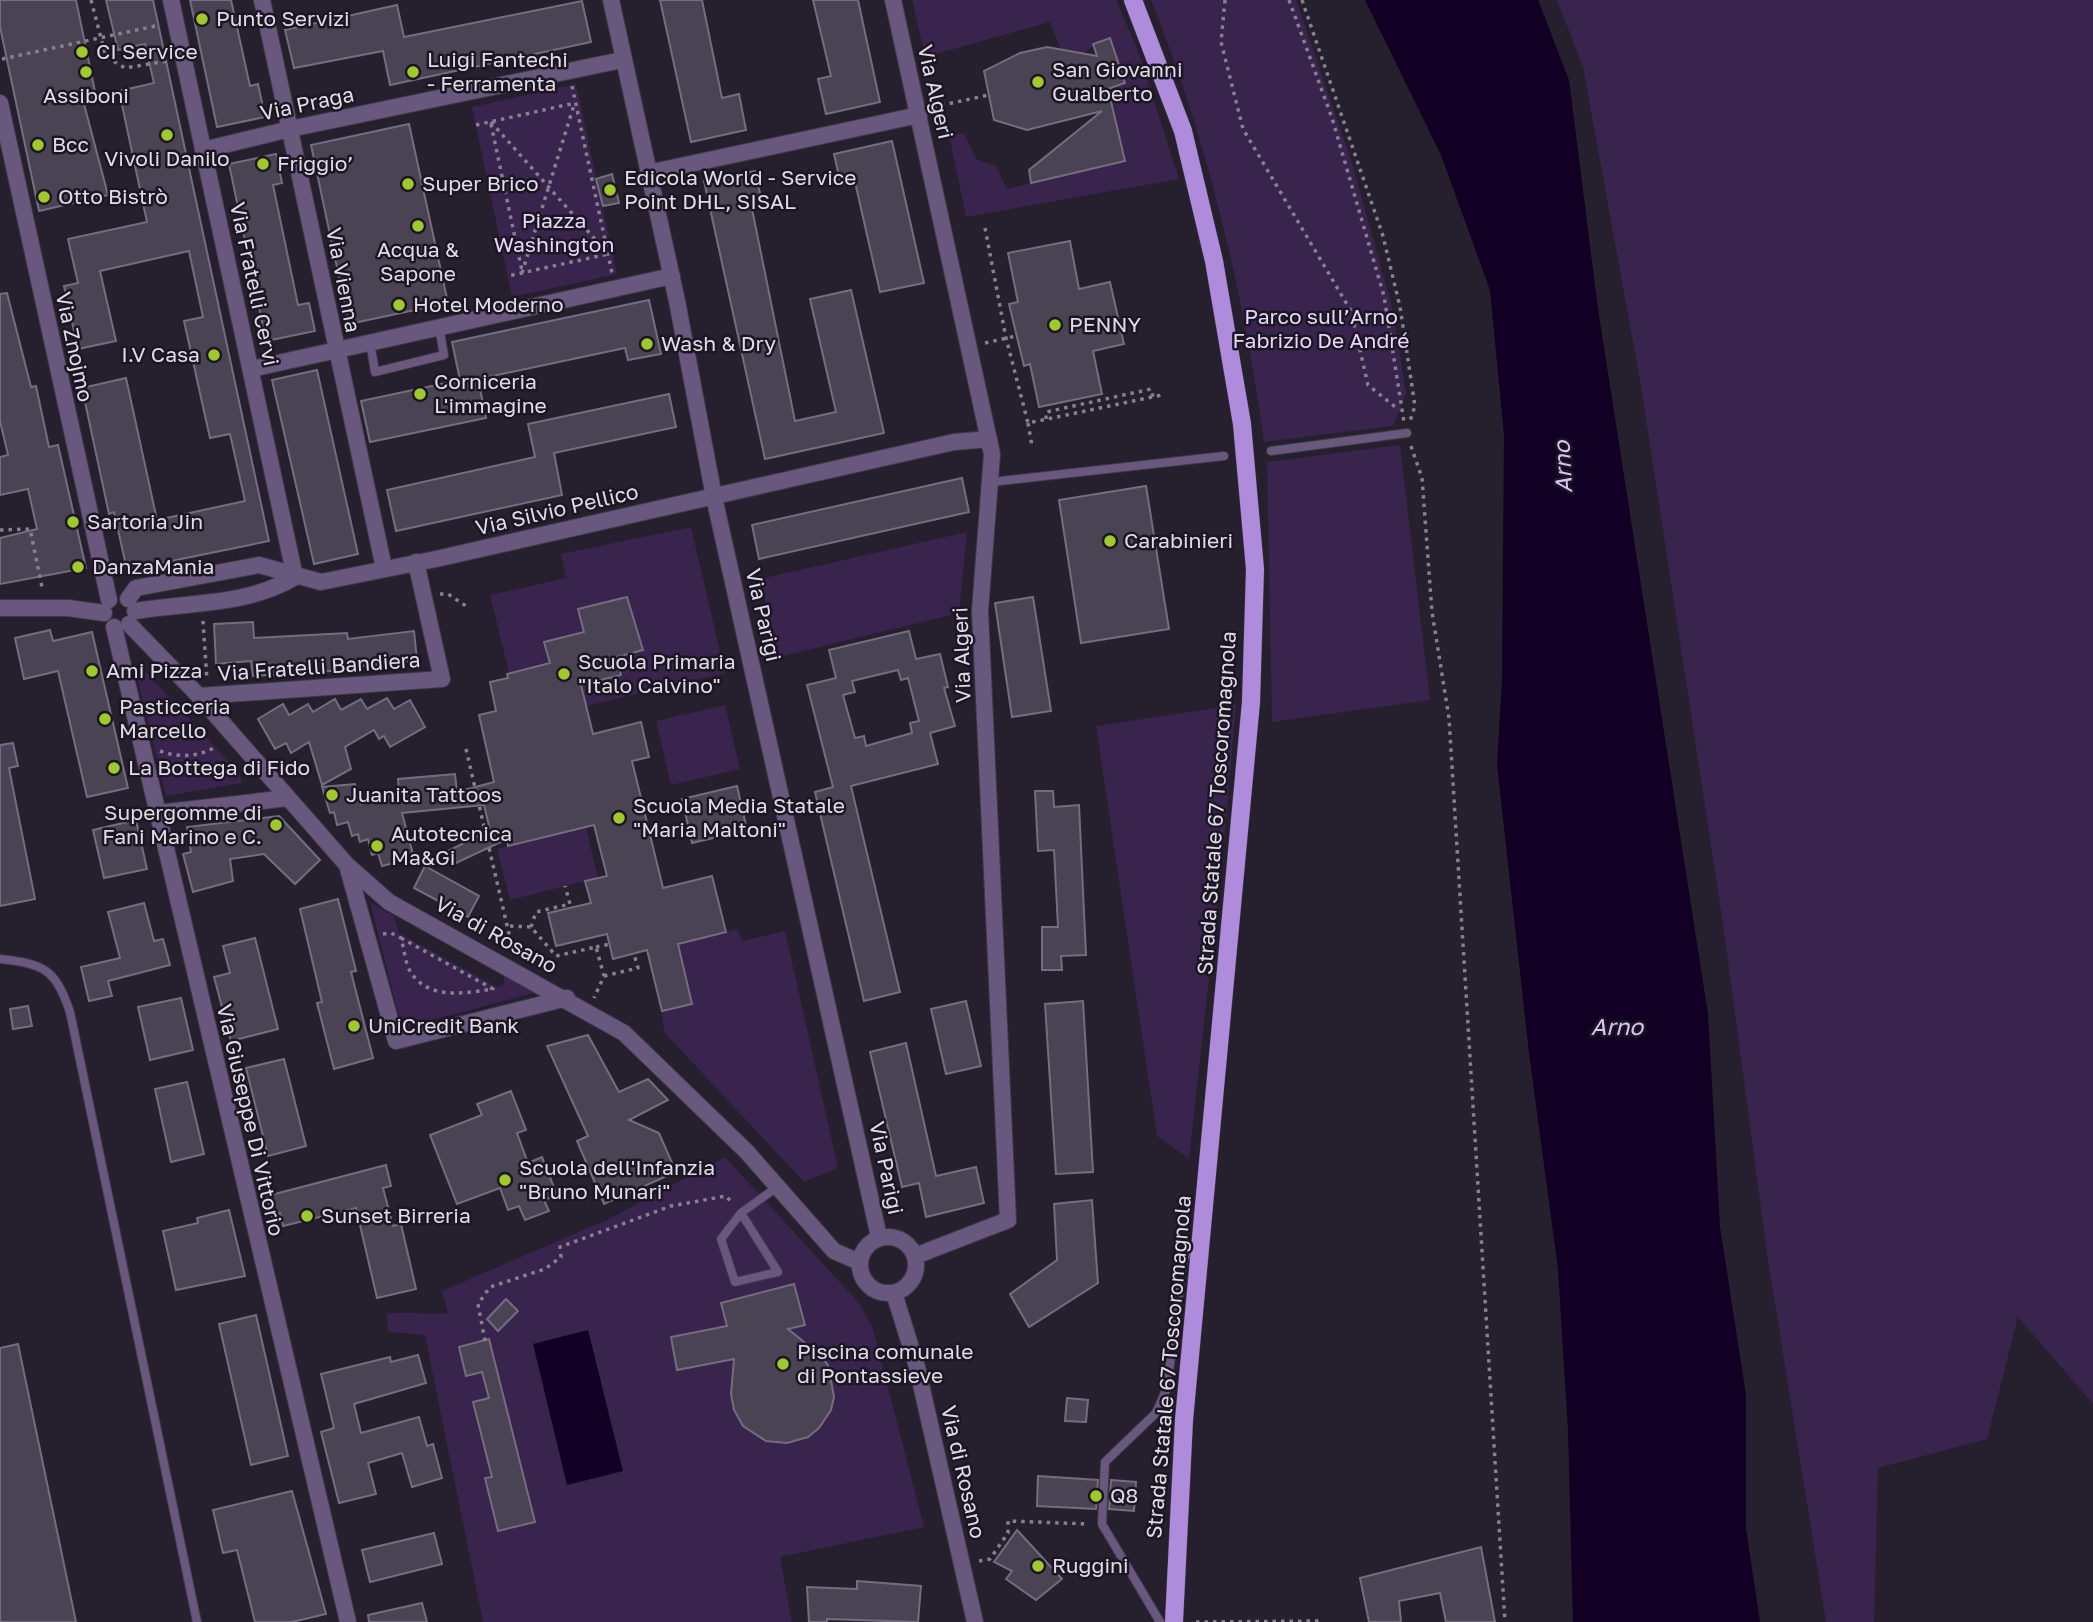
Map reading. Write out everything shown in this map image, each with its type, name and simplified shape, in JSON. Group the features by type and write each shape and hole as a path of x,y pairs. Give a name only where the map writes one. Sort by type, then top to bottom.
{"main road":[{"name":"Strada Statale 67 Toscoromagnola","path":"1133,0 1183,131 1214,261 1242,424 1255,569 1251,702 1184,1420 1174,1622"}],"street":[{"name":"Via Fratelli Cervi","path":"171,0 295,577"},
{"name":"Via Vienna","path":"262,0 384,568"},
{"name":"Via Parigi","path":"611,0 622,60 672,276 714,497 879,1237"},
{"name":"Via Algeri","path":"892,0 925,111 991,447 992,482 980,611 1008,1220 915,1256"},
{"name":"Via Praga","path":"203,150 290,128 622,60"},
{"name":"Via Znojmo","path":"0,103 106,606"},
{"path":"648,173 925,111"},
{"path":"251,369 672,276"},
{"name":"Via Silvio Pellico","path":"127,615 136,588 259,565 321,582 954,442 991,447"},
{"name":"Via Fratelli Bandiera","path":"203,691 442,679 416,562"},
{"path":"0,608 106,606 127,615 245,598 272,591 295,577"},
{"path":"106,606 119,596 127,615"},
{"name":"Via di Rosano","path":"127,615 203,691 288,798 347,865 389,902 567,998 624,1033 747,1152 834,1251 859,1262 862,1277 872,1288 894,1293 917,1367 975,1622"},
{"name":"Via Giuseppe Di Vittorio","path":"127,615 158,813 348,1622"},
{"path":"158,813 288,798"},
{"path":"347,865 396,1041 567,998"},
{"path":"859,1262 863,1250 879,1237 899,1239 915,1256 916,1266 910,1282 894,1293"}],"lane":[{"path":"370,342 375,372 444,355 439,327"},
{"path":"1271,451 1406,433"},
{"path":"992,482 1224,456"},
{"path":"0,959 30,962 59,981 70,1012 197,1622"},
{"path":"741,1213 778,1272 735,1282 721,1238 741,1213 777,1188"},
{"path":"1160,1622 1102,1524 1105,1462 1156,1413 1167,1388 1183,1261 1201,1236"}],"path":[{"path":"91,0 106,57 125,68 169,60"},
{"path":"1225,0 1221,42 1243,129 1351,311 1368,385 1401,411"},
{"path":"1289,0 1332,118 1384,296 1401,411 1422,478 1432,612 1448,718 1504,1622"},
{"path":"1302,0 1384,236 1400,307 1415,407 1406,433"},
{"path":"2,59 160,25"},
{"path":"572,85 613,275"},
{"path":"925,111 989,95"},
{"path":"476,125 575,103"},
{"path":"522,273 575,103"},
{"path":"491,122 608,254"},
{"path":"491,122 522,273"},
{"path":"985,228 1006,338 1032,446"},
{"path":"508,276 608,254"},
{"path":"991,342 1016,335"},
{"path":"1046,419 1046,412 1151,389 1153,397"},
{"path":"1028,423 1162,395"},
{"path":"1072,400 1073,407"},
{"path":"0,530 30,529 42,587"},
{"path":"435,594 448,594 466,606"},
{"path":"202,616 203,691"},
{"path":"152,748 172,756 205,754 217,746"},
{"path":"466,749 510,926 514,954"},
{"path":"531,927 536,912 570,904 565,886"},
{"path":"510,926 531,927 556,956 610,944"},
{"path":"381,934 391,933 504,993"},
{"path":"401,938 410,971 428,988 453,995 493,989"},
{"path":"593,1000 604,976 596,947"},
{"path":"604,976 638,968 634,954"},
{"path":"485,1341 478,1304 490,1287 545,1269 561,1257 561,1247 671,1206 726,1196 741,1213"},
{"path":"978,1561 990,1559 1008,1533 1008,1521 1102,1524"},
{"path":"1196,1622 1320,1621"}],"green space":[{"path":"912,0 1116,0 1137,48 1179,179 966,217 949,135 964,133 976,159 996,166 1007,189 1125,161 1108,89 1125,83 1110,39 1097,43 1083,54 1060,49 1050,22 925,57"},
{"name":"Parco sull’Arno Fabrizio De André","path":"1151,0 1296,0 1352,163 1393,310 1406,394 1393,426 1264,442 1246,329 1221,218 1190,108"},
{"path":"1557,0 2093,0 2093,1404 2018,1317 1987,1439 1878,1468 1874,1622 1826,1622 1767,1254 1723,924 1641,386 1583,67"},
{"name":"Piazza Washington","path":"576,84 617,274 512,297 472,107"},
{"path":"1400,445 1430,700 1272,722 1267,462"},
{"path":"691,527 725,673 586,706 581,685 621,675 617,657 643,650 627,597 579,609 584,632 545,642 550,663 509,673 490,595 566,578 561,554"},
{"path":"967,532 959,613 779,657 760,579"},
{"path":"145,671 240,774 242,783 166,796 136,673"},
{"path":"725,705 740,769 671,785 656,721"},
{"path":"1236,705 1223,853 1189,1159 1157,1136 1096,726"},
{"path":"586,827 598,878 510,900 497,849"},
{"path":"370,902 394,916 399,933 497,987 504,984 504,973 537,992 402,1028"},
{"path":"738,929 742,941 785,931 838,1168 804,1182 664,1032 662,1011 692,1003 678,944"},
{"path":"725,1157 859,1303 873,1329 924,1527 780,1557 792,1622 483,1622 425,1335 388,1332 387,1314 448,1313 442,1291 609,1219"}],"water":[{"name":"Arno","path":"1365,0 1538,0 1569,80 1598,309 1708,1014 1720,1227 1746,1395 1746,1529 1760,1622 1573,1622 1568,1430 1558,1269 1529,1053 1497,765 1502,680 1504,435 1490,290 1441,155"},
{"path":"588,1330 623,1471 567,1485 533,1344"}],"building":[{"path":"0,0 76,0 97,101 84,104 108,195 39,211 0,27"},
{"path":"106,0 153,0 269,541 127,570 114,512 109,514 82,388 126,378 157,520 245,501 230,434 210,438 184,321 203,317 189,251 100,271 116,341 78,349 64,286 78,283 68,239 147,222 119,91 154,83 145,44 118,50"},
{"path":"190,0 231,0 250,86 258,84 265,117 217,127"},
{"path":"660,0 702,0 722,98 739,94 746,130 691,142"},
{"path":"813,0 858,0 880,102 826,114 818,79 831,76"},
{"path":"582,1 591,42 390,85 383,51 294,68 285,30 397,5 404,37"},
{"path":"1110,38 1125,83 1108,89 1125,161 1031,183 1029,170 1102,111 1027,130 994,120 984,71 1020,53 1047,47 1097,56 1093,44"},
{"path":"409,124 448,303 349,324 311,145"},
{"path":"892,141 924,283 880,292 855,182 841,185 834,154"},
{"path":"276,154 282,183 273,185 298,305 309,303 315,331 266,341 229,164"},
{"path":"755,171 762,202 751,204 795,421 836,412 810,299 851,290 884,433 765,459 704,181"},
{"path":"612,174 619,203 603,206 596,179"},
{"name":"PENNY","path":"1070,241 1079,289 1110,282 1124,344 1093,351 1102,394 1039,407 1030,364 1024,366 1009,304 1018,302 1008,253"},
{"path":"7,293 31,387 36,386 49,447 58,445 86,568 0,584 0,538 37,529 28,489 0,495 0,457 8,455 0,421 0,294"},
{"path":"649,300 661,354 628,360 625,348 478,379 486,418 370,442 361,401 460,380 452,342"},
{"path":"317,370 358,554 314,564 272,380"},
{"path":"669,394 676,427 554,453 562,495 396,531 387,490 535,457 528,424"},
{"path":"962,478 969,512 759,559 752,525"},
{"name":"Carabinieri","path":"1146,486 1169,629 1081,643 1059,500"},
{"path":"627,597 643,650 617,657 621,675 581,685 593,734 641,722 649,757 632,761 663,888 712,876 726,932 678,944 692,1004 662,1011 647,950 613,959 607,934 556,946 548,913 591,903 585,881 607,876 594,825 508,846 507,839 454,864 448,851 490,830 484,805 402,813 414,858 382,866 378,853 372,855 368,839 360,842 358,834 352,836 348,822 337,825 334,812 330,813 322,787 355,784 361,804 399,794 398,779 455,774 457,792 494,782 479,715 496,711 490,682 508,678 507,674 550,663 544,642 584,632 578,609"},
{"path":"1033,597 1051,711 1012,717 995,603"},
{"path":"253,622 254,638 347,633 348,639 414,631 417,660 344,668 345,670 253,676 251,661 216,664 214,624"},
{"path":"50,630 53,641 92,632 128,788 87,797 58,671 24,679 15,638"},
{"path":"909,631 916,659 940,654 948,687 944,688 955,726 930,733 938,764 851,786 900,992 864,1001 815,792 833,787 807,685 836,678 829,650","holes":["898,670 901,680 908,678 919,721 910,723 912,733 866,746 864,736 855,738 843,695 855,692 852,681"]},
{"path":"387,698 394,709 410,700 425,727 390,747 384,736 379,739 374,730 345,747 351,769 322,785 309,742 291,753 286,743 275,749 258,719 283,704 289,715 308,704 313,712 335,699 341,710 361,699 367,709"},
{"path":"13,743 18,766 9,768 35,899 0,906 0,745"},
{"path":"737,786 747,830 692,843 682,799"},
{"path":"1035,791 1053,791 1054,807 1079,805 1086,955 1061,956 1062,970 1042,970 1042,927 1058,927 1054,850 1038,851"},
{"path":"279,816 320,860 295,884 264,854 230,859 233,881 193,892 183,854 191,852 187,827"},
{"path":"136,820 147,869 104,878 93,830"},
{"path":"425,866 479,896 468,917 414,888"},
{"path":"338,899 356,971 351,972 373,1058 334,1069 317,1003 322,1002 300,909"},
{"path":"144,903 154,941 163,939 170,965 108,981 112,996 89,1001 81,967 120,958 108,912"},
{"path":"255,938 278,1029 231,1041 214,977 230,973 223,946"},
{"path":"181,998 193,1050 150,1060 138,1007"},
{"path":"966,1001 981,1066 946,1074 931,1009"},
{"path":"1083,1001 1093,1172 1056,1174 1045,1004"},
{"path":"28,1006 32,1026 13,1029 10,1009"},
{"path":"588,1035 619,1092 648,1079 668,1100 629,1120 659,1133 676,1172 604,1204 577,1141 588,1136 547,1046"},
{"path":"906,1043 936,1176 976,1167 984,1203 926,1217 919,1183 902,1187 870,1052"},
{"path":"284,1059 306,1146 268,1156 246,1068"},
{"path":"187,1082 204,1154 171,1162 155,1089"},
{"path":"511,1091 526,1130 517,1133 528,1163 542,1157 557,1195 544,1200 549,1211 525,1220 519,1206 508,1210 500,1188 457,1204 430,1135 482,1115 477,1104"},
{"path":"386,1165 391,1186 383,1188 393,1226 401,1224 416,1289 377,1298 356,1208 283,1226 280,1213 272,1216 267,1196"},
{"path":"1092,1200 1098,1283 1029,1327 1010,1294 1057,1260 1054,1204"},
{"path":"229,1210 245,1276 176,1290 163,1231 198,1223 197,1218"},
{"name":"Piscina comunale di Pontassieve","path":"794,1284 805,1325 788,1329 819,1354 828,1365 834,1397 831,1410 819,1428 808,1437 787,1443 766,1441 743,1426 734,1410 731,1394 734,1359 677,1370 671,1337 727,1326 721,1303"},
{"path":"506,1299 518,1311 498,1331 487,1319"},
{"path":"256,1315 288,1456 251,1465 219,1324"},
{"path":"489,1339 535,1522 498,1531 485,1478 492,1477 473,1402 489,1398 482,1372 466,1376 459,1347"},
{"path":"18,1344 76,1622 0,1622 0,1348"},
{"path":"418,1355 426,1383 354,1404 361,1433 419,1417 427,1446 433,1444 442,1478 412,1487 402,1453 368,1463 376,1494 339,1503 321,1432 334,1428 321,1374 390,1357 391,1362"},
{"path":"1067,1398 1088,1400 1086,1422 1065,1421"},
{"path":"1038,1476 1098,1480 1096,1509 1037,1506"},
{"path":"1111,1480 1136,1482 1134,1511 1109,1509"},
{"path":"292,1491 326,1614 292,1622 255,1622 237,1550 223,1553 213,1510"},
{"path":"1017,1530 1062,1579 1036,1600 1006,1579 1012,1571 994,1562"},
{"path":"434,1533 442,1564 370,1582 362,1550"},
{"path":"1481,1547 1495,1622 1446,1622 1440,1593 1399,1601 1401,1622 1369,1622 1360,1578"},
{"path":"857,1581 921,1586 918,1622 827,1619 827,1622 809,1622 807,1587 857,1589"},
{"path":"422,1603 427,1622 369,1622 368,1615"}],"place":[{"name":"Punto Servizi","path":"202,19"},
{"name":"CI Service","path":"82,52"},
{"name":"Assiboni","path":"86,72"},
{"name":"Luigi Fantechi - Ferramenta","path":"413,72"},
{"name":"San Giovanni Gualberto","path":"1038,82"},
{"name":"Vivoli Danilo","path":"167,135"},
{"name":"Bcc","path":"38,145"},
{"name":"Friggio’","path":"263,164"},
{"name":"Super Brico","path":"408,184"},
{"name":"Edicola World - Service Point DHL, SISAL","path":"610,190"},
{"name":"Otto Bistrò","path":"44,197"},
{"name":"Acqua & Sapone","path":"418,226"},
{"name":"Hotel Moderno","path":"399,305"},
{"name":"PENNY","path":"1055,325"},
{"name":"Wash & Dry","path":"647,344"},
{"name":"I.V Casa","path":"214,355"},
{"name":"Corniceria L'immagine","path":"420,394"},
{"name":"Sartoria Jin","path":"73,522"},
{"name":"Carabinieri","path":"1110,541"},
{"name":"DanzaMania","path":"78,567"},
{"name":"Ami Pizza","path":"92,671"},
{"name":"Scuola Primaria \"Italo Calvino\"","path":"564,674"},
{"name":"Pasticceria Marcello","path":"105,719"},
{"name":"La Bottega di Fido","path":"114,768"},
{"name":"Juanita Tattoos","path":"332,795"},
{"name":"Scuola Media Statale \"Maria Maltoni\"","path":"619,818"},
{"name":"Supergomme di Fani Marino e C.","path":"276,825"},
{"name":"Autotecnica Ma&Gi","path":"377,846"},
{"name":"UniCredit Bank","path":"354,1026"},
{"name":"Scuola dell'Infanzia \"Bruno Munari\"","path":"505,1180"},
{"name":"Sunset Birreria","path":"307,1216"},
{"name":"Piscina comunale di Pontassieve","path":"783,1364"},
{"name":"Q8","path":"1096,1496"},
{"name":"Ruggini","path":"1038,1566"}]}
